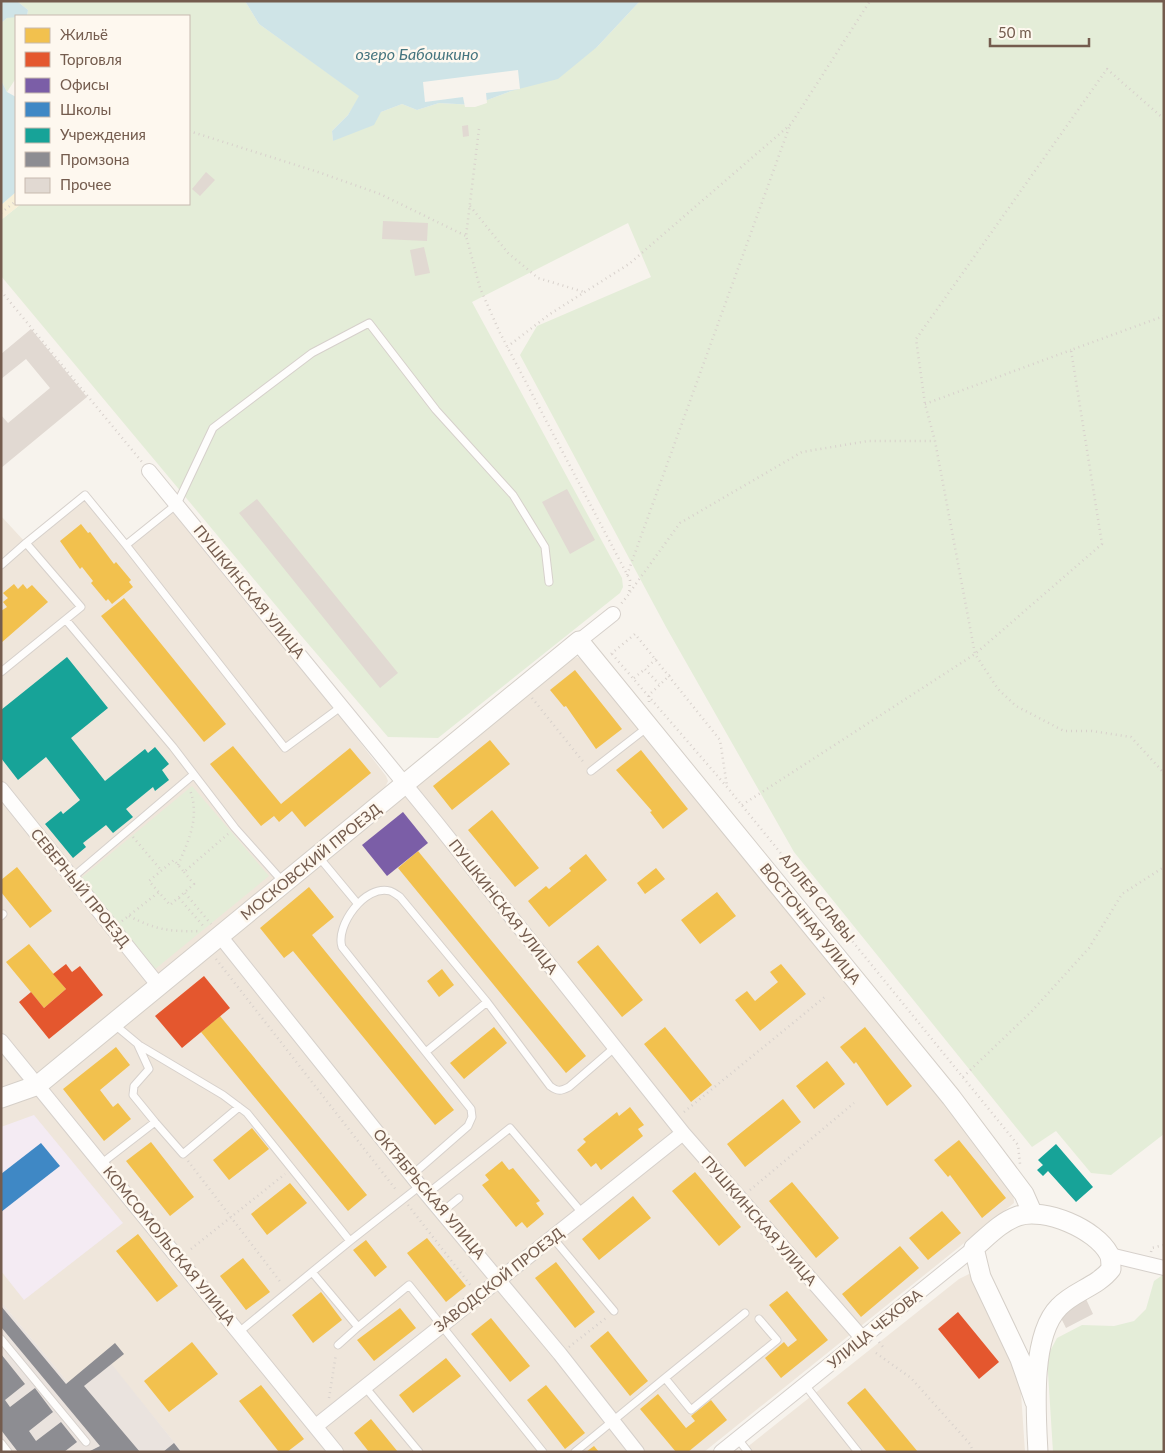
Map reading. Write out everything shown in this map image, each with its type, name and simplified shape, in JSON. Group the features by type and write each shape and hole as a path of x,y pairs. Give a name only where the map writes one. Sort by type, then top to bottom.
{"street":[{"name":"ПУШКИНСКАЯ УЛИЦА","path":"149,471 405,784 683,1133 863,1339"},
{"name":"МОСКОВСКИЙ ПРОЕЗД","path":"1,1098 38,1085 159,986 217,931 284,884 613,614"},
{"name":"ВОСТОЧНАЯ УЛИЦА","path":"579,641 951,1097 1024,1194 1032,1212"},
{"name":"СЕВЕРНЫЙ ПРОЕЗД","path":"1,789 159,986"},
{"name":"ОКТЯБРЬСКАЯ УЛИЦА","path":"217,931 420,1185 560,1354 637,1452"},
{"name":"КОМСОМОЛЬСКАЯ УЛИЦА","path":"1,1041 336,1452"},
{"name":"ЗАВОДСКОЙ ПРОЕЗД","path":"316,1426 683,1133"},
{"name":"УЛИЦА ЧЕХОВА","path":"721,1452 863,1339 1002,1224 1017,1216 1032,1212"},
{"path":"1032,1212 1050,1216 1079,1228 1100,1244 1110,1262"},
{"path":"974,1248 981,1277 1008,1331 1035,1402"},
{"path":"1110,1262 1147,1263 1164,1268"},
{"path":"1038,1452 1035,1402 1043,1332 1057,1308 1070,1297 1100,1281 1110,1262"},
{"path":"1008,1331 1024,1337 1043,1332"}],"lane":[{"path":"126,545 177,504 213,428 312,352 370,323 436,410 512,495 545,547 549,582"},
{"path":"1,564 86,495 285,748 342,706"},
{"path":"1,672 80,607 26,544"},
{"path":"66,620 173,746 193,775 235,828 284,884"},
{"path":"591,771 649,726"},
{"path":"72,878 193,775"},
{"path":"318,856 357,903"},
{"path":"420,1185 472,1117 467,1101 342,947 340,933 357,903 374,893 389,890 400,897 487,1002 550,1086 556,1091 562,1091 569,1087 614,1048"},
{"path":"427,1051 487,1002"},
{"path":"112,1023 137,1043 247,1113 350,1240"},
{"path":"137,1043 150,1069 134,1086 133,1095 183,1154 239,1107"},
{"path":"102,1163 155,1122"},
{"path":"240,1332 350,1240 420,1185 510,1128 583,1214"},
{"path":"442,1212 459,1198"},
{"path":"553,1238 614,1311"},
{"path":"312,1272 358,1327"},
{"path":"338,1345 409,1285 543,1452"},
{"path":"575,1452 745,1313"},
{"path":"666,1378 691,1410 777,1340 760,1319"},
{"path":"1,1339 86,1442"},
{"path":"805,1385 858,1452"},
{"path":"365,1387 419,1452"},
{"path":"738,1439 748,1452"},
{"path":"1,1443 8,1452"}],"path":[{"path":"627,575 791,124 870,1"},
{"path":"1164,119 1107,68 916,339 925,404 935,441 975,654 998,689 1016,706 1064,731 1092,731 1131,737 1164,775"},
{"path":"507,347 584,292 629,264 791,124"},
{"path":"479,129 466,236 480,288 507,347 630,580 629,594"},
{"path":"190,131 380,194 466,236"},
{"path":"1,213 15,202"},
{"path":"470,206 508,253 538,278 584,292"},
{"path":"1,291 149,471"},
{"path":"925,404 1164,316"},
{"path":"742,805 975,654 1102,544 1071,350"},
{"path":"613,614 680,523 802,452 868,441 935,441"},
{"name":"АЛЛЕЯ СЛАВЫ","path":"656,659 636,634 612,654 742,805 1018,1145"},
{"path":"634,678 656,659 670,675 720,740 727,787"},
{"path":"645,669 659,684"},
{"path":"649,726 648,695 670,675"},
{"path":"523,687 591,771"},
{"path":"178,865 192,834 194,818 194,801 185,781"},
{"path":"184,872 235,828"},
{"path":"128,830 162,870"},
{"path":"174,860 194,884 170,905 149,881 162,870 174,860"},
{"path":"963,1077 1032,1011 1089,948 1122,894 1164,866"},
{"path":"113,928 159,892"},
{"path":"184,893 217,931"},
{"path":"129,916 150,927 172,932 208,930 179,898"},
{"path":"215,957 472,1287"},
{"path":"684,1112 826,996"},
{"path":"739,1199 854,1104"},
{"path":"183,1154 288,1292"},
{"path":"191,1249 292,1169"},
{"path":"560,1354 614,1311"},
{"path":"329,1399 338,1345"},
{"path":"876,1353 911,1378 970,1444 972,1452"}],"shaded area":[{"path":"85,495 126,545 177,504 388,781 382,794 34,1075 1,1090 1,516 26,543"},
{"path":"577,657 588,662 1013,1188 1014,1203 704,1452 182,1452 109,1362 74,1390 1,1302 1,1108 31,1097 43,1089 567,661"},
{"path":"34,1115 123,1223 24,1300 1,1271 1,1127"},
{"path":"969,1274 978,1279 1020,1378 1025,1452 741,1452 959,1279"},
{"path":"1,1302 74,1390 109,1361 182,1452 1,1452"}],"green space":[{"path":"17,1 245,1 259,24 360,96 348,115 332,131 333,141 381,112 402,104 417,110 439,103 474,105 511,91 597,47 640,1 1164,1 1164,1134 1111,1175 1091,1173 1056,1131 1032,1147 794,852 666,627 520,355 537,326 651,277 628,223 472,302 622,578 623,587 620,593 438,738 388,737 1,276 1,220 20,205 190,205 190,15 27,15 28,10"},
{"path":"15,15 15,80 7,92 1,80 1,23 7,18"},
{"path":"192,786 269,876 154,970 80,879"},
{"path":"1164,1274 1164,1452 1053,1452 1047,1357 1057,1338 1082,1325 1114,1326 1134,1321 1146,1309 1154,1281"}],"sand":[{"path":"15,193 15,205 20,205 1,220 1,205"}],"water":[{"path":"1,1 17,1 28,10 27,15 15,15 15,17 7,18 1,23"},
{"name":"озеро Бабошкино","path":"245,1 640,1 597,47 558,79 511,91 474,105 439,103 417,110 402,104 381,112 374,125 333,141 332,131 348,115 359,96 259,24"},
{"path":"1,80 7,92 15,96 15,193 1,205"}],"pier":[{"path":"518,70 520,89 486,93 487,103 475,107 465,107 463,97 425,102 423,82"}],"building: Жильё":[{"path":"81,524 88,533 90,532 114,564 116,562 131,580 129,582 133,587 112,604 108,599 106,601 91,583 93,581 82,567 80,569 60,541"},
{"path":"14,584 18,589 23,584 27,589 32,585 48,602 1,643 1,611 7,607 3,602 8,598 3,593"},
{"path":"124,598 226,724 204,742 101,616"},
{"path":"575,670 622,729 596,749 566,706 564,707 550,690"},
{"path":"490,740 510,764 452,810 433,786"},
{"path":"233,746 281,804 350,748 371,773 305,827 292,811 279,822 274,816 261,826 210,764"},
{"path":"641,750 688,809 663,829 650,812 652,811 616,770"},
{"path":"492,810 539,868 515,887 468,830"},
{"path":"418,851 586,1056 566,1073 398,868"},
{"path":"586,854 607,880 549,927 528,901 546,886 549,889 571,871 569,868"},
{"path":"17,867 52,911 30,928 1,892 1,880"},
{"path":"656,868 665,879 645,894 637,883"},
{"path":"309,887 334,917 312,935 454,1110 435,1125 293,951 284,958 260,928"},
{"path":"717,892 736,916 700,944 681,920"},
{"path":"29,944 66,989 44,1008 6,962"},
{"path":"598,945 643,1000 622,1017 577,962"},
{"path":"781,964 806,994 760,1031 735,1000 747,991 755,1001 778,982 770,972"},
{"path":"442,969 454,985 439,997 427,981"},
{"path":"220,1016 367,1195 348,1211 201,1032"},
{"path":"494,1027 507,1043 464,1079 450,1063"},
{"path":"665,1027 712,1085 691,1102 644,1044"},
{"path":"865,1027 912,1086 887,1106 856,1062 854,1064 840,1047"},
{"path":"116,1047 130,1065 100,1090 113,1107 118,1103 131,1119 104,1141 63,1089"},
{"path":"827,1061 845,1084 814,1109 796,1086"},
{"path":"783,1099 801,1122 745,1167 727,1144"},
{"path":"630,1107 644,1125 638,1129 643,1136 601,1170 596,1163 591,1167 577,1150 586,1142 583,1139 617,1112 619,1116"},
{"path":"252,1128 269,1149 229,1180 213,1160"},
{"path":"959,1140 1006,1198 982,1218 950,1175 948,1177 934,1160"},
{"path":"151,1142 194,1197 170,1216 126,1161"},
{"path":"502,1161 509,1170 513,1168 540,1201 536,1203 544,1214 527,1228 522,1222 516,1227 482,1185 489,1180 485,1175"},
{"path":"695,1172 741,1227 719,1246 672,1191"},
{"path":"792,1182 839,1238 816,1258 769,1201"},
{"path":"290,1183 307,1203 267,1235 251,1214"},
{"path":"633,1196 651,1218 599,1260 582,1239"},
{"path":"942,1211 961,1233 928,1260 909,1238"},
{"path":"138,1234 178,1286 157,1302 116,1251"},
{"path":"427,1238 466,1286 446,1302 407,1253"},
{"path":"366,1240 387,1267 375,1277 353,1250"},
{"path":"900,1246 919,1268 861,1317 842,1294"},
{"path":"243,1258 270,1292 246,1310 220,1276"},
{"path":"556,1262 595,1312 575,1328 535,1278"},
{"path":"787,1291 828,1340 781,1378 765,1358 784,1342 788,1347 797,1340 769,1305"},
{"path":"321,1292 342,1320 313,1343 292,1315"},
{"path":"400,1308 416,1328 374,1361 357,1340"},
{"path":"491,1318 530,1366 510,1382 471,1334"},
{"path":"608,1331 648,1381 630,1396 590,1346"},
{"path":"192,1342 218,1374 169,1412 144,1381"},
{"path":"446,1358 461,1376 413,1413 399,1395"},
{"path":"261,1385 304,1439 287,1452 279,1452 239,1401"},
{"path":"546,1385 585,1433 565,1449 527,1400"},
{"path":"865,1388 918,1452 887,1452 847,1403"},
{"path":"658,1394 686,1428 695,1421 691,1416 711,1400 727,1420 688,1452 676,1452 640,1409"},
{"path":"371,1419 398,1452 369,1452 354,1433"},
{"path":"594,1446 599,1452 586,1452"}],"building: Торговля":[{"path":"66,964 72,972 80,966 103,995 49,1039 19,1002 31,992 44,1008 66,989 53,974"},
{"path":"204,976 230,1008 182,1048 155,1016"},
{"path":"958,1312 999,1362 979,1379 938,1329"}],"building: Офисы":[{"path":"403,812 428,843 387,876 362,845"}],"building: Школы":[{"path":"41,1143 60,1166 1,1212 1,1174"}],"building: Учреждения":[{"path":"67,657 108,708 71,738 105,781 145,749 148,753 155,747 169,764 162,770 169,780 155,791 153,787 126,809 133,817 113,833 106,825 83,843 86,847 73,858 45,824 61,811 63,814 80,800 46,757 18,780 1,758 1,710"},
{"path":"1056,1144 1093,1187 1076,1202 1048,1171 1043,1176 1037,1170 1043,1165 1038,1160"}],"building: Промзона":[{"path":"1,1306 66,1384 115,1343 124,1354 84,1386 140,1452 88,1452 100,1446 1,1327"},
{"path":"1,1354 25,1384 5,1400 10,1407 35,1388 53,1412 29,1431 36,1441 61,1422 77,1442 64,1452 18,1452 1,1430"},
{"path":"174,1443 181,1452 163,1452"}],"building: Прочее":[{"path":"468,125 469,136 463,137 462,126"},
{"path":"206,172 215,180 200,196 192,189"},
{"path":"383,221 428,223 427,241 382,239"},
{"path":"424,247 430,273 415,276 410,250"},
{"path":"31,329 87,397 1,468 1,415 8,423 50,388 26,359 1,379 1,354"},
{"path":"567,489 595,540 570,554 542,502"},
{"path":"257,499 398,673 380,688 239,513"},
{"path":"1086,1299 1093,1314 1066,1328 1059,1314"}]}
